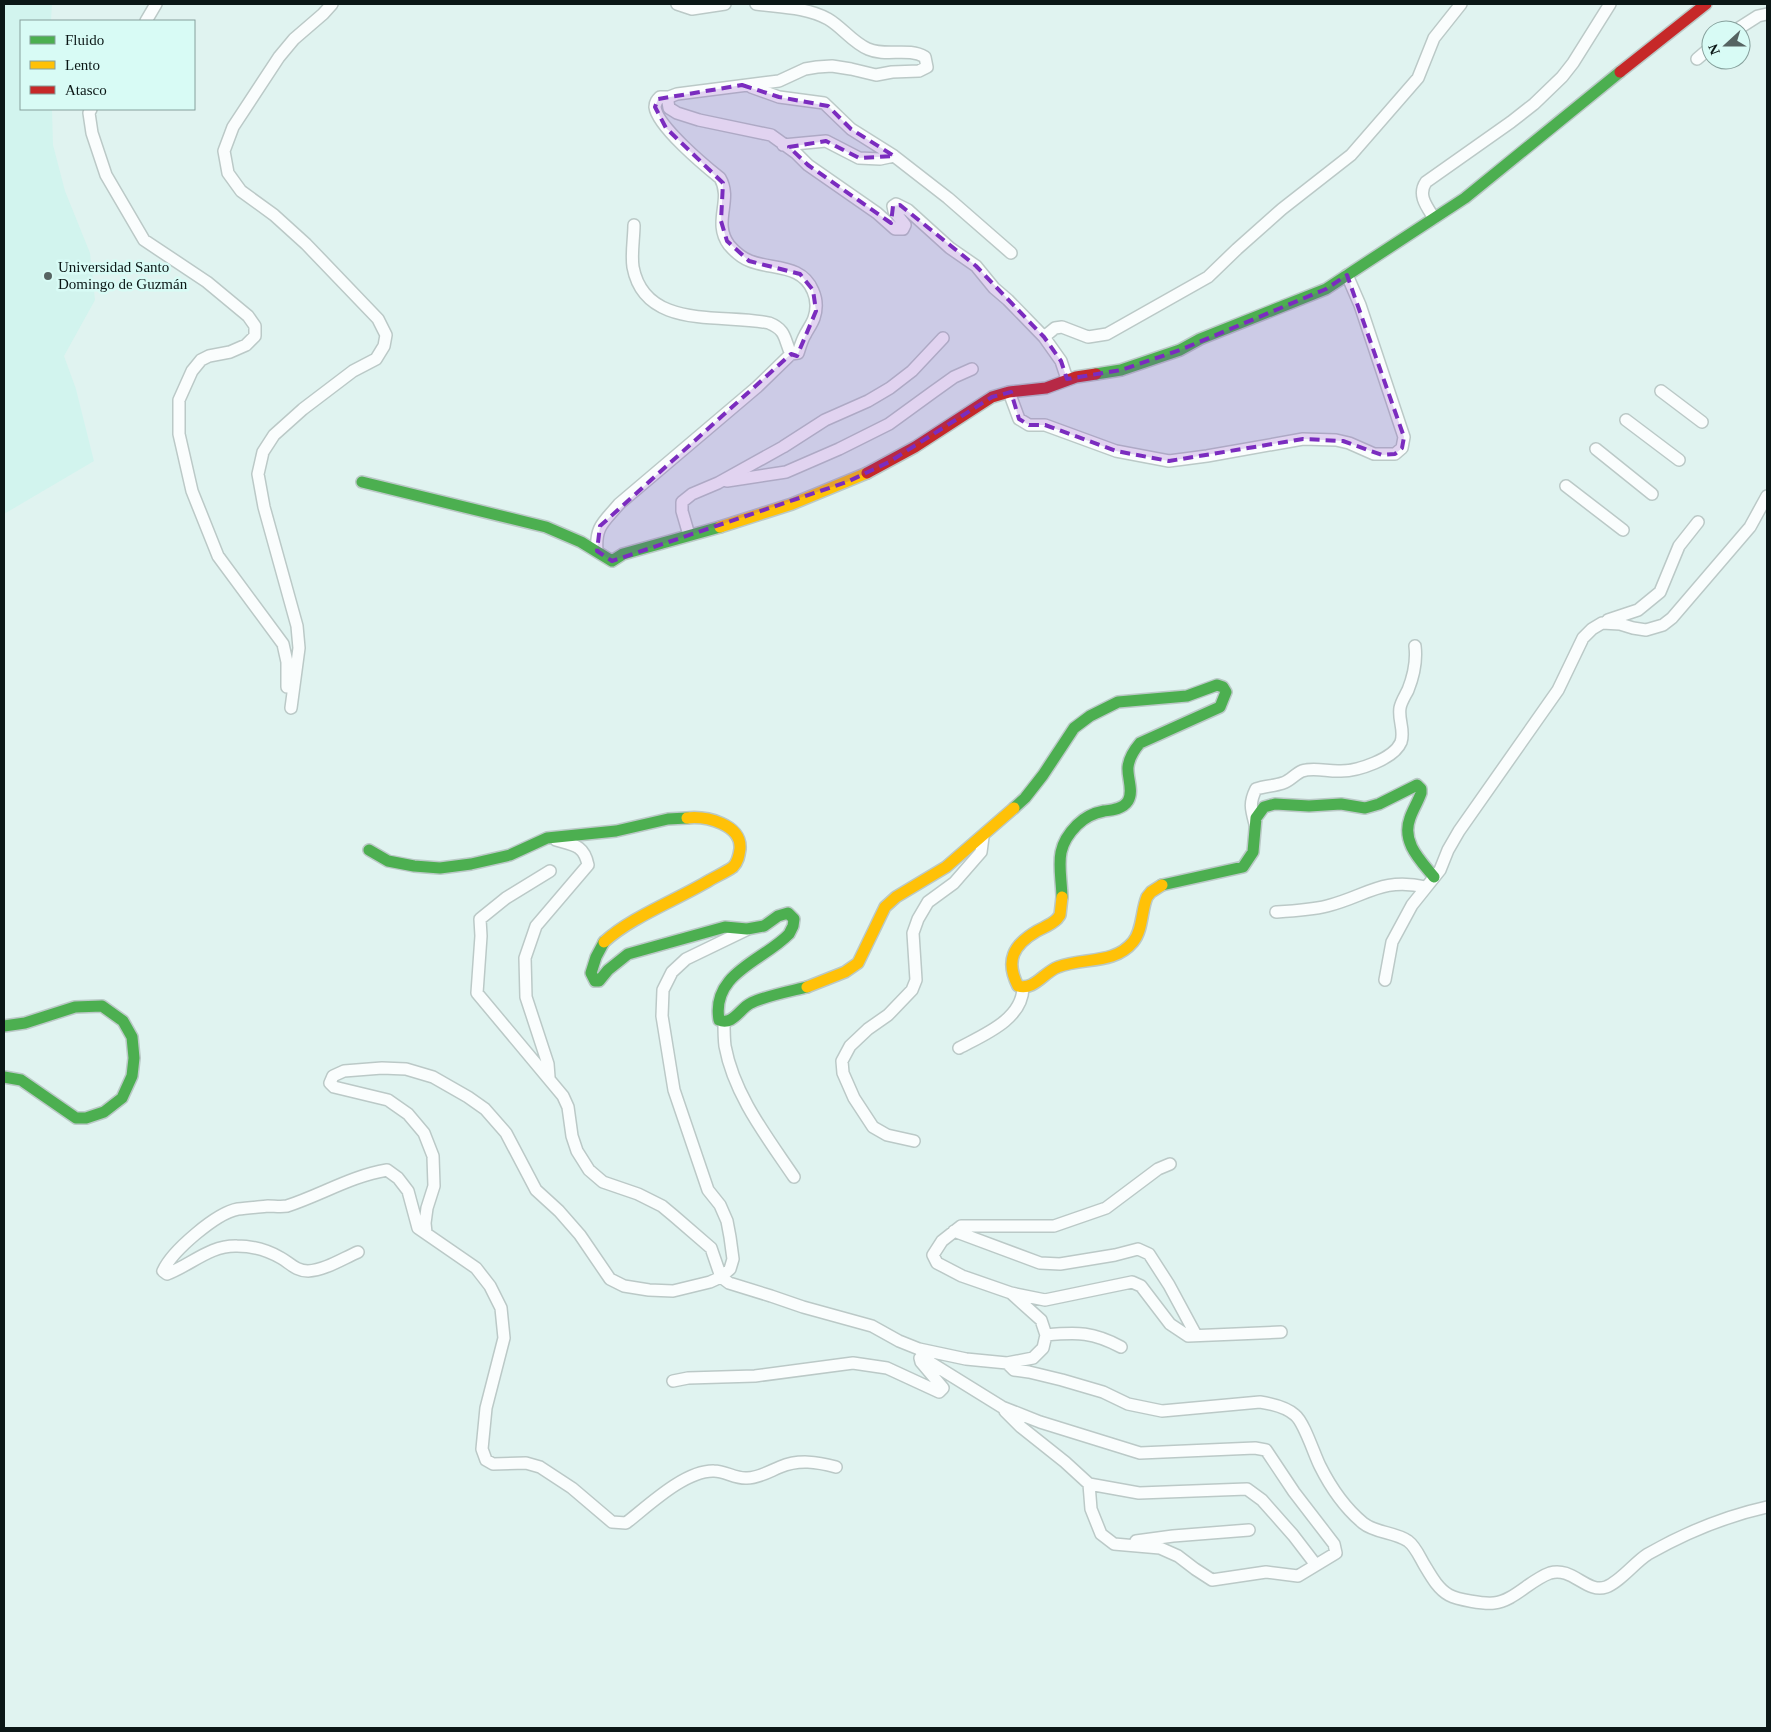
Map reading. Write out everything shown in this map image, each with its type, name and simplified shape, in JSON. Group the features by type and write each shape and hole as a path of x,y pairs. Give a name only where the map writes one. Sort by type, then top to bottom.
{"street":[{"path":"147,20 156,4"},
{"path":"90,110 92,133 106,175 144,240 207,282 248,316 255,326 255,336 246,345 230,352 209,356 202,360 192,371 179,400 178,434 192,491 218,556 283,644 287,662 287,698 291,708 299,648 297,626 264,507 258,474 263,452 274,435 303,409 353,371 376,359 384,346 386,334 378,319 306,244 274,215 241,191 228,173 224,151 233,128 280,57 294,39 332,4"},
{"path":"677,4 692,8 725,4"},
{"path":"597,551 596,538 600,526 619,504 757,387 791,354 798,352 814,317 816,304 813,290 800,274 781,267 749,261 731,247 723,235 722,228 721,215 725,194 723,183 720,178 666,128 655,104 660,97 779,81 817,67 851,68 876,75 925,70 928,65 925,57 917,53 881,53 866,48 828,19 817,15 802,10 756,4"},
{"path":"1044,337 1054,328 1062,327 1088,337 1107,334 1213,273 1282,209 1351,155 1418,78 1434,38 1461,4"},
{"path":"1434,218 1422,196 1421,189 1426,182 1522,114 1562,77 1610,4"},
{"path":"362,482 527,521 564,534 612,561 623,554 756,515 820,493 889,462 992,398 1009,392 1046,388 1066,379 1121,370 1180,350 1200,339 1326,289 1465,198 1706,4"},
{"path":"1751,20 1758,16 1767,14"},
{"path":"1697,59 1701,56"},
{"path":"742,85 779,97 824,103 852,129 894,156 948,198 1011,253"},
{"path":"669,97 669,108 677,113 699,120 770,136 877,213 895,229 903,229 905,225 894,211 894,206 896,204 908,210 950,248 976,266 994,288 1044,337 1062,361 1066,379"},
{"path":"783,145 826,141 859,158 880,160 894,156"},
{"path":"634,225 633,266 638,282 653,302 673,313 773,324 785,335 791,354"},
{"path":"1009,392 1019,419 1029,425 1045,425 1116,451 1170,461 1303,439 1336,440 1349,443 1374,454 1395,454 1402,448 1404,437 1360,305 1347,276"},
{"path":"689,535 682,511 682,502 692,494 718,483 783,448 825,420 868,401 890,388 912,371 943,338"},
{"path":"718,483 786,472 839,449 889,424 954,378 972,370"},
{"path":"1661,391 1702,422"},
{"path":"1626,420 1679,460"},
{"path":"1596,449 1652,494"},
{"path":"1566,486 1624,530"},
{"path":"1602,623 1620,624 1646,630 1663,625 1672,618 1750,527 1767,496"},
{"path":"1385,980 1392,942 1412,905 1444,862 1448,850 1459,831 1558,690 1583,638 1592,629 1610,618 1632,613 1654,598 1663,586 1679,546 1698,522"},
{"path":"369,850 388,861 440,868 471,864 510,855 547,838 616,831 668,819 698,818 720,823 732,830 740,844 739,857 734,866 694,890 616,931 604,942 596,957 591,973 595,981 599,981 608,970 628,954 725,927 747,929 764,926 778,916 788,913 794,919 793,929 780,942 734,976 722,992 716,1011 719,1020 724,1022 731,1020 750,1003 820,983 845,972 858,963 886,907 896,897 946,867 1025,798 1043,775 1074,728 1090,716 1118,702 1186,696 1217,685 1224,687 1226,692 1220,707 1140,743 1136,747 1128,766 1131,795 1128,802 1121,807 1093,813 1081,821 1067,836 1060,848 1062,904 1060,916 1055,921 1033,933 1020,945 1012,957 1011,971 1018,986 1022,988 1029,987 1050,970 1068,963 1107,960 1124,950 1135,941 1147,896 1152,889 1164,884 1242,867 1250,860 1255,850 1255,824 1251,800 1256,790 1284,783 1302,771 1342,772 1354,769 1390,755 1398,749 1402,741 1403,731 1400,708 1412,680 1417,660 1416,646"},
{"path":"1255,824 1260,811 1268,805 1345,804 1367,809 1416,785 1422,789 1421,797 1407,824 1407,839 1411,848 1434,877"},
{"path":"914,1141 888,1135 873,1127 854,1098 843,1072 842,1061 850,1046 888,1014 912,990 916,980 914,933 918,919 928,902 954,883 980,852 983,836"},
{"path":"547,838 577,846 586,855 588,865 536,926 525,958 526,997 548,1064 549,1077"},
{"path":"550,871 506,898 480,919 481,936 477,993 549,1077 562,1096 568,1107 572,1136 577,1151 589,1170 604,1182 638,1194 662,1206 711,1248 721,1277 729,1283 803,1307 872,1326 899,1341 919,1349 966,1358 1007,1363 1033,1358 1042,1348 1046,1335 1041,1320 1011,1293"},
{"path":"1276,912 1328,906 1374,888 1390,885 1405,883 1426,887"},
{"path":"426,1233 427,1208 434,1186 433,1156 424,1133 408,1114 388,1100 334,1087 330,1083 332,1076 344,1071 382,1068 406,1069 432,1077 468,1097 485,1110 506,1133 536,1190 559,1211 580,1235 610,1279 624,1286 673,1291 710,1282 721,1277 730,1269 733,1259 728,1221 720,1205 708,1190 674,1090 662,1016 663,990 672,972 686,959 747,929"},
{"path":"960,1048 1001,1024 1017,1007 1022,994 1022,988"},
{"path":"4,1026 25,1023 75,1007 102,1006 123,1021 132,1037 134,1058 132,1076 122,1098 104,1112 86,1118 76,1118 21,1080 4,1077"},
{"path":"724,1022 725,1046 736,1080 757,1122 794,1176"},
{"path":"1170,1164 1158,1169 1106,1208 1080,1218 1054,1226 961,1226 942,1241 933,1255 937,1263 962,1276 1011,1293 1045,1300 1132,1282 1141,1286 1170,1324 1188,1336 1281,1332"},
{"path":"358,1252 322,1268 306,1271 293,1268 282,1258 258,1247 236,1246 218,1248 178,1270 166,1274 163,1271 167,1263 193,1237 225,1212 266,1206 285,1206 369,1173 387,1170 398,1178 408,1191 418,1228 476,1268 490,1286 501,1308 504,1338 486,1408 482,1449 486,1460 493,1464 526,1463 540,1467 572,1488 612,1522 626,1523 675,1484 696,1474 713,1470 747,1478 765,1474 782,1466 797,1462 817,1462 836,1467"},
{"path":"954,1232 1040,1263 1060,1264 1115,1255 1138,1249 1149,1254 1169,1285 1196,1335"},
{"path":"1046,1335 1076,1333 1106,1339 1122,1347"},
{"path":"672,1381 688,1378 755,1376 853,1363 888,1368 939,1392 943,1388 921,1362 919,1349"},
{"path":"919,1349 931,1364 1002,1407 1065,1431 1140,1453 1255,1448 1266,1450 1294,1492 1334,1544 1336,1554 1298,1576 1266,1572 1212,1580 1178,1556 1160,1548 1114,1544 1101,1534 1091,1509 1089,1484"},
{"path":"1007,1363 1014,1370 1062,1380 1103,1392 1128,1404 1162,1411 1260,1402 1273,1404 1287,1410 1297,1416 1320,1467 1346,1506 1364,1525 1408,1542 1433,1580 1449,1595 1468,1600 1493,1603 1504,1601 1550,1573 1559,1572 1574,1576 1593,1587 1606,1587 1646,1556 1678,1539 1744,1512 1767,1507"},
{"path":"1002,1407 1021,1427 1066,1462 1089,1484 1139,1493 1247,1489 1262,1500 1316,1564"},
{"path":"1114,1544 1173,1536 1249,1530"}],"highlighted area":[{"path":"742,85 779,97 828,106 851,129 894,156 859,158 826,141 789,147 808,165 891,223 893,206 900,205 976,266 1044,337 1061,361 1067,379 1121,370 1180,350 1326,289 1347,275 1404,437 1402,448 1395,454 1382,455 1343,441 1303,439 1169,461 1116,451 1045,425 1029,425 1019,419 1011,392 992,397 889,462 847,482 612,561 597,551 600,526 791,354 797,356 816,311 813,290 800,274 749,261 727,241 721,221 723,183 666,128 655,107 658,99"}],"shaded area":[{"name":"Universidad Santo Domingo de Guzmán","path":"4,4 52,4 51,20 20,20 20,110 52,110 53,145 65,191 90,253 95,300 64,356 76,389 94,461 4,514"}],"traffic: fast":[{"path":"1096,374 1121,370 1180,350 1200,339 1326,289 1465,198 1620,72"},
{"path":"362,482 546,527 581,542 612,561 623,554 720,527"},
{"path":"1014,808 1025,798 1043,775 1074,728 1090,716 1118,702 1187,696 1217,685 1223,687 1226,692 1220,707 1140,743 1132,754 1129,764 1130,797 1126,804 1114,810 1096,813 1086,818 1077,825 1064,842 1060,859 1062,897"},
{"path":"1162,885 1243,867 1253,852 1256,818 1264,807 1275,804 1309,806 1341,804 1365,808 1379,804 1417,785 1421,789 1421,793 1410,818 1408,835 1413,850 1434,877"},
{"path":"369,850 388,861 440,868 471,864 510,855 547,838 616,831 668,819 687,818"},
{"path":"604,942 596,957 591,973 595,981 599,981 608,970 628,954 725,927 747,929 764,926 778,916 788,913 794,919 789,934 778,944 741,969 723,991 719,1004 719,1020 728,1021 732,1019 747,1005 757,1000 807,987"},
{"path":"4,1026 25,1023 75,1007 102,1006 123,1021 132,1037 134,1058 132,1076 122,1098 104,1112 86,1118 76,1118 21,1080 4,1077"}],"traffic: slow":[{"path":"720,527 792,504 867,473"},
{"path":"807,987 845,972 858,963 885,907 896,897 946,867 1014,808"},
{"path":"604,942 627,925 733,867 736,863 740,849 739,840 735,833 713,820 687,818"},
{"path":"1062,897 1060,915 1057,919 1029,936 1022,942 1014,954 1012,969 1018,986 1024,987 1034,984 1058,967 1108,957 1125,949 1133,942 1139,932 1147,897 1162,885"}],"traffic: jam":[{"path":"1620,72 1706,4"},
{"path":"867,473 915,447 992,397 1009,392 1046,388 1076,377 1096,374"}],"place":[{"name":"Universidad Santo Domingo de Guzmán","path":"48,276"}]}
